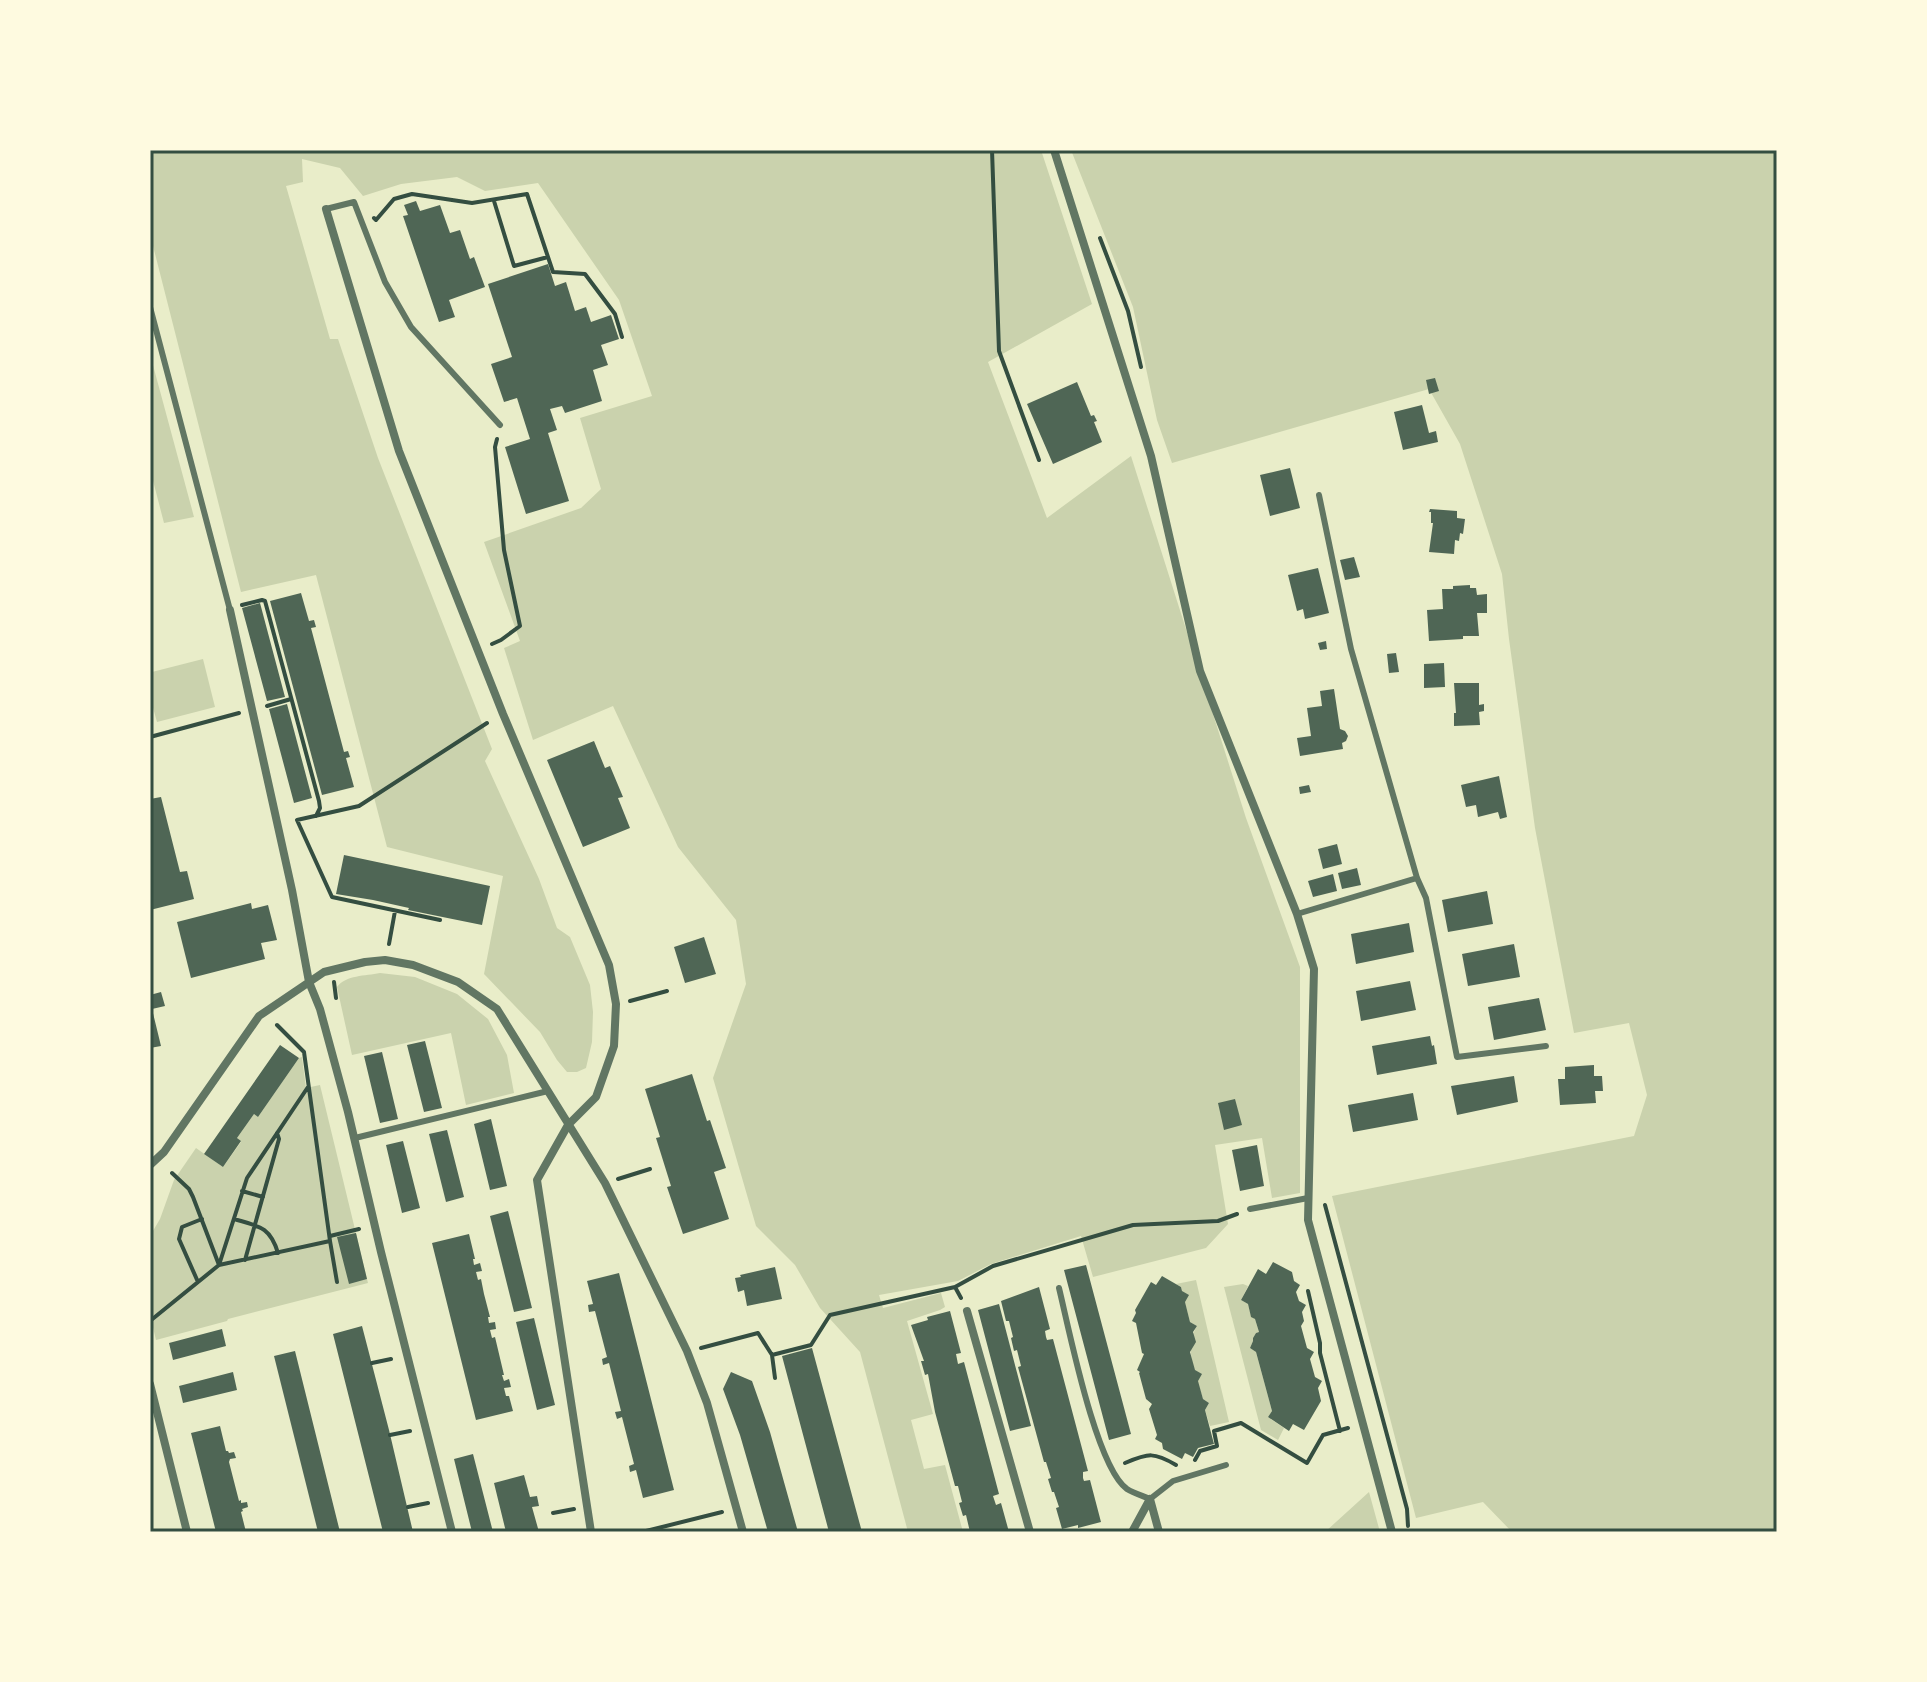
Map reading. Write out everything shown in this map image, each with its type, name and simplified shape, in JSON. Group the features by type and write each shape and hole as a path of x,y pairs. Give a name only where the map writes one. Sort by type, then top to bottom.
{"street":[{"path":"1054,150 1151,456 1200,671 1297,914 1314,969 1308,1220 1392,1532"},
{"path":"326,209 399,451 497,702 609,965 616,1004 614,1046 596,1097 568,1125 537,1180 591,1532"},
{"path":"230,610 292,890 309,982 320,1009 355,1138 452,1532"},
{"path":"150,1165 164,1152 259,1016 324,972 385,960 413,965 458,982 497,1009 605,1183 687,1351 707,1403 743,1532"},
{"path":"967,1311 1030,1532"},
{"path":"150,1384 187,1532"},
{"path":"1132,1532 1150,1499"},
{"path":"1150,1499 1159,1532"}],"lane":[{"path":"326,209 354,202 385,282 411,327 500,425"},
{"path":"150,307 230,610"},
{"path":"1319,495 1351,649 1417,878 1426,898 1457,1057 1546,1046"},
{"path":"1297,914 1417,878"},
{"path":"355,1138 548,1091"},
{"path":"1250,1209 1308,1198"},
{"path":"1059,1288 1096,1434 1112,1469 1125,1488 1150,1499 1173,1481 1226,1465"}],"path":[{"path":"992,150 999,351 1039,460"},
{"path":"354,202 376,220 394,199 412,194 472,203 527,194 553,272 585,274 615,314 622,337"},
{"path":"494,201 514,266 548,257"},
{"path":"490,645 520,626 504,550 495,447"},
{"path":"248,604 265,601 319,801 316,816"},
{"path":"273,704 291,699"},
{"path":"150,737 223,717"},
{"path":"440,920 332,897 297,820 359,806 487,723"},
{"path":"389,944 395,911"},
{"path":"637,999 667,991"},
{"path":"277,1025 304,1052 337,1282"},
{"path":"219,1265 247,1178 308,1087"},
{"path":"245,1260 279,1139 277,1133"},
{"path":"622,1178 650,1169"},
{"path":"172,1173 189,1189 219,1265"},
{"path":"242,1191 263,1197"},
{"path":"1322,1195 1407,1509 1408,1532"},
{"path":"772,1355 811,1345 830,1315 955,1287 993,1266 1133,1225 1218,1221 1250,1209"},
{"path":"198,1282 179,1239 182,1227 202,1219"},
{"path":"234,1219 263,1228 272,1237 278,1253"},
{"path":"150,1321 219,1265 278,1253 359,1229"},
{"path":"955,1287 967,1311"},
{"path":"1308,1291 1340,1431"},
{"path":"705,1347 758,1333 772,1355 775,1378"},
{"path":"372,1363 391,1359"},
{"path":"1112,1469 1153,1454 1176,1465 1186,1465 1194,1462 1200,1451 1217,1446 1214,1431 1241,1423 1307,1463 1323,1435 1349,1428"},
{"path":"390,1435 410,1431"},
{"path":"408,1507 428,1503"},
{"path":"553,1513 570,1510"},
{"path":"642,1532 722,1512"}],"green space":[{"path":"150,150 1041,150 1092,304 988,362 1047,518 1131,456 1246,818 1300,967 1300,1193 1272,1198 1262,1138 1215,1145 1228,1224 1206,1248 1093,1277 1081,1236 991,1264 958,1281 879,1295 883,1308 941,1293 945,1307 907,1321 933,1414 911,1420 924,1469 945,1465 963,1532 908,1532 860,1352 820,1308 795,1265 756,1226 713,1078 746,984 736,920 678,847 613,706 533,740 504,648 520,641 484,542 581,508 601,489 580,418 652,396 619,300 538,183 485,191 457,177 401,184 363,196 340,168 302,159 303,182 286,186 330,339 338,339 378,458 492,749 485,761 539,879 557,928 570,937 590,985 592,1042 586,1068 567,1072 540,1032 484,974 503,876 387,847 316,575 241,592 150,234"},
{"path":"1071,150 1777,150 1777,1532 1512,1532 1483,1502 1416,1518 1332,1196 1634,1136 1647,1095 1629,1023 1574,1033 1535,828 1502,574 1460,444 1429,389 1172,463 1157,420 1133,307"},
{"path":"150,354 194,517 164,523 150,469"},
{"path":"203,659 215,707 157,722 150,697 152,672"},
{"path":"380,973 415,977 457,994 488,1019 507,1055 514,1093 466,1105 451,1033 352,1055 337,987 351,978"},
{"path":"302,1057 306,1088 320,1085 368,1283 156,1340 150,1315 150,1236 160,1219 174,1180 196,1148 223,1167 241,1142 237,1138 254,1114 258,1117"},
{"path":"1196,1280 1229,1422 1210,1426 1205,1410 1209,1403 1203,1399 1191,1353 1197,1326 1190,1322 1181,1287 1176,1284"},
{"path":"1248,1286 1241,1300 1248,1304 1259,1332 1250,1348 1256,1352 1272,1411 1268,1417 1284,1428 1278,1440 1261,1430 1224,1287"},
{"path":"1369,1492 1380,1532 1325,1532"}],"building":[{"path":"416,201 420,211 440,205 450,233 460,230 470,259 474,257 485,287 449,300 455,317 439,322 403,216 408,215 404,205"},
{"path":"548,264 555,286 566,282 575,311 586,307 591,322 611,315 619,339 601,345 608,365 593,370 602,401 565,413 562,406 550,409 557,430 548,433 569,501 526,514 505,447 530,439 517,398 504,402 491,364 512,357 488,284"},
{"path":"1435,378 1439,391 1429,394 1426,380"},
{"path":"1077,382 1091,416 1094,415 1097,421 1094,422 1102,442 1053,464 1027,404"},
{"path":"1422,405 1429,433 1436,431 1438,442 1403,450 1394,412"},
{"path":"1290,468 1300,508 1270,516 1260,475"},
{"path":"1430,509 1457,511 1457,518 1465,519 1463,534 1460,533 1459,541 1455,540 1454,554 1429,552 1433,523"},
{"path":"1354,557 1360,577 1345,580 1340,560"},
{"path":"1318,568 1329,613 1305,619 1303,609 1297,611 1288,575"},
{"path":"1470,585 1470,588 1476,588 1477,595 1487,594 1487,613 1477,613 1479,636 1429,641 1427,610 1443,609 1442,589"},
{"path":"301,593 309,621 314,620 316,627 311,628 344,752 348,751 350,757 346,758 354,787 322,795 270,601"},
{"path":"260,603 285,697 267,701 242,608"},
{"path":"1326,641 1327,649 1320,650 1318,643"},
{"path":"1396,653 1399,672 1389,673 1387,654"},
{"path":"1444,663 1445,687 1424,688 1424,664"},
{"path":"1454,683 1479,683 1479,705 1484,704 1484,711 1479,712 1480,725 1454,726"},
{"path":"1334,689 1340,729 1348,736 1342,743 1343,749 1300,756 1297,738 1311,736 1307,708 1322,706 1320,691"},
{"path":"287,704 312,798 294,803 269,709"},
{"path":"594,741 605,768 610,766 623,797 618,798 630,828 583,847 547,760"},
{"path":"1499,776 1507,817 1500,819 1498,812 1478,817 1476,805 1466,807 1461,785"},
{"path":"1309,785 1311,792 1300,794 1299,787"},
{"path":"161,797 180,872 187,871 194,899 150,910 150,799"},
{"path":"1337,844 1342,864 1323,869 1318,849"},
{"path":"344,855 490,886 482,925 336,894"},
{"path":"1357,868 1361,885 1342,889 1338,873"},
{"path":"1333,874 1337,891 1313,897 1308,881"},
{"path":"1487,891 1493,924 1448,932 1442,900"},
{"path":"251,903 252,909 268,905 277,940 261,943 265,959 191,978 177,922"},
{"path":"1409,923 1414,952 1356,964 1351,934"},
{"path":"704,937 716,974 685,983 674,947"},
{"path":"1514,944 1520,977 1468,986 1462,954"},
{"path":"1410,981 1416,1010 1361,1021 1356,991"},
{"path":"161,992 165,1006 152,1009 161,1046 150,1048 150,995"},
{"path":"1539,998 1546,1030 1494,1040 1488,1007"},
{"path":"1430,1036 1437,1064 1377,1075 1372,1046"},
{"path":"425,1041 442,1108 424,1112 407,1045"},
{"path":"280,1045 299,1058 258,1117 254,1114 237,1138 241,1141 223,1167 204,1154"},
{"path":"382,1052 398,1119 380,1123 364,1056"},
{"path":"1594,1065 1594,1076 1602,1076 1603,1091 1595,1091 1596,1103 1560,1105 1558,1079 1565,1079 1565,1067"},
{"path":"692,1074 726,1168 714,1172 729,1219 683,1234 667,1187 671,1186 656,1138 660,1137 645,1089"},
{"path":"1514,1076 1518,1102 1457,1115 1451,1086"},
{"path":"1413,1093 1418,1120 1353,1132 1348,1105"},
{"path":"1235,1099 1242,1125 1224,1130 1218,1103"},
{"path":"491,1119 507,1186 490,1190 474,1124"},
{"path":"447,1130 464,1197 446,1202 429,1134"},
{"path":"403,1141 420,1208 402,1213 386,1145"},
{"path":"1257,1145 1264,1186 1240,1191 1232,1150"},
{"path":"508,1211 532,1308 514,1312 490,1216"},
{"path":"356,1233 367,1279 349,1284 337,1237"},
{"path":"469,1234 474,1265 480,1263 482,1271 476,1272 478,1280 481,1279 489,1323 495,1322 496,1329 490,1330 492,1338 495,1337 504,1381 509,1379 511,1387 504,1388 513,1411 476,1420 432,1243"},
{"path":"1273,1262 1292,1272 1294,1281 1300,1285 1296,1292 1299,1301 1306,1305 1301,1326 1307,1348 1314,1352 1310,1359 1315,1377 1322,1381 1318,1388 1321,1401 1304,1430 1293,1424 1289,1431 1268,1417 1272,1411 1256,1352 1250,1348 1259,1332 1248,1304 1241,1300 1258,1269 1266,1274"},
{"path":"1086,1265 1131,1434 1109,1440 1064,1270"},
{"path":"775,1267 782,1299 747,1306 744,1290 738,1292 735,1278"},
{"path":"619,1273 674,1490 643,1498 636,1470 630,1472 629,1466 634,1464 622,1417 617,1419 615,1412 621,1411 609,1363 603,1365 602,1359 607,1357 595,1311 589,1312 588,1305 593,1304 587,1281"},
{"path":"1162,1276 1189,1295 1185,1302 1190,1322 1197,1326 1193,1332 1196,1342 1190,1352 1195,1370 1202,1374 1198,1381 1203,1399 1209,1403 1205,1410 1214,1444 1198,1448 1193,1457 1185,1453 1182,1459 1163,1449 1162,1443 1155,1439 1157,1435 1149,1409 1152,1404 1146,1399 1137,1370 1144,1354 1136,1323 1132,1321 1151,1282 1156,1285"},
{"path":"1039,1287 1050,1329 1045,1331 1046,1337 1047,1340 1053,1339 1088,1471 1083,1472 1083,1478 1084,1481 1090,1480 1101,1522 1078,1528 1078,1525 1062,1529 1056,1508 1059,1507 1048,1479 1051,1478 1018,1367 1021,1366 1017,1350 1014,1351 1009,1321 1006,1321 1001,1301"},
{"path":"999,1304 1031,1426 1010,1431 978,1310"},
{"path":"950,1311 961,1353 956,1354 958,1364 964,1362 999,1494 993,1496 996,1505 1001,1503 1009,1532 970,1532 959,1503 962,1502 935,1412 928,1374 925,1375 921,1361 924,1361 911,1325"},
{"path":"534,1318 555,1405 537,1410 516,1322"},
{"path":"362,1326 413,1532 383,1532 333,1334"},
{"path":"222,1329 226,1346 173,1360 169,1343"},
{"path":"812,1348 862,1532 829,1532 782,1356"},
{"path":"295,1351 340,1532 318,1532 274,1356"},
{"path":"233,1372 237,1390 183,1403 179,1386"},
{"path":"731,1372 752,1381 798,1532 768,1532 740,1435 723,1389"},
{"path":"220,1426 226,1451 234,1452 236,1458 229,1462 239,1501 247,1502 248,1507 241,1512 246,1532 216,1532 191,1433"},
{"path":"473,1454 493,1532 472,1532 454,1459"},
{"path":"524,1475 530,1497 537,1496 539,1506 532,1507 539,1532 506,1532 494,1483"}]}
